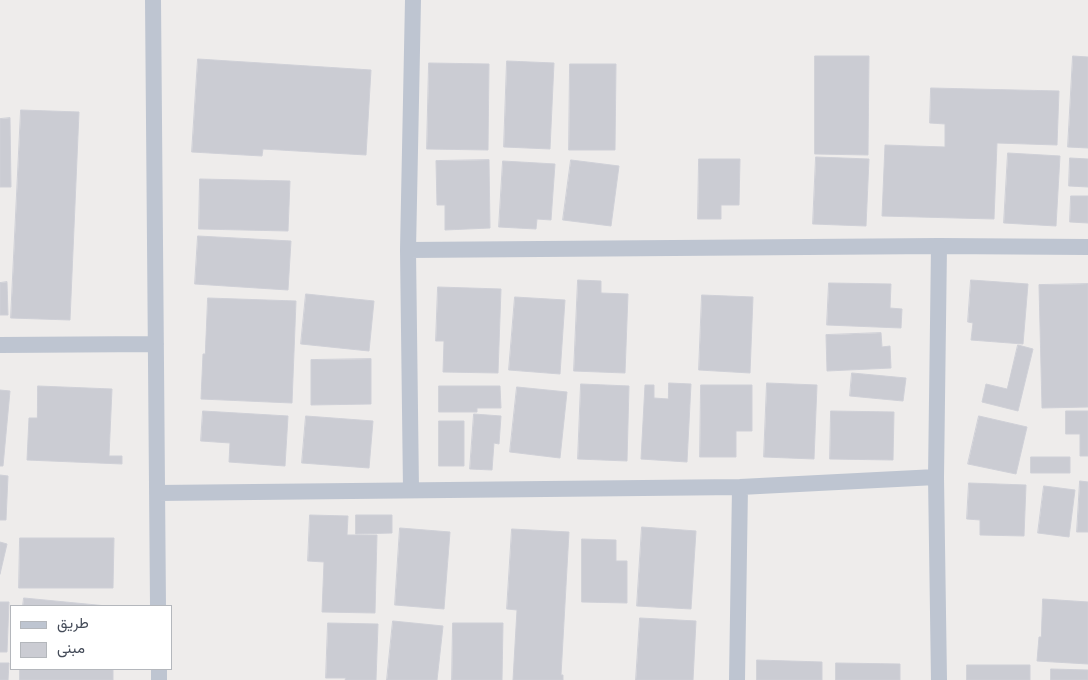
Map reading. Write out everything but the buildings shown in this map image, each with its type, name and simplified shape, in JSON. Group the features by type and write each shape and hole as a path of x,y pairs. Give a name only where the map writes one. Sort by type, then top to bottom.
{"street":[{"path":"153,0 158,605"},
{"path":"411,490 408,250 413,0"},
{"path":"408,250 939,246 1088,247"},
{"path":"939,246 936,477 939,680"},
{"path":"0,344 156,344"},
{"path":"157,493 740,487 936,477"},
{"path":"737,680 740,487"}]}
